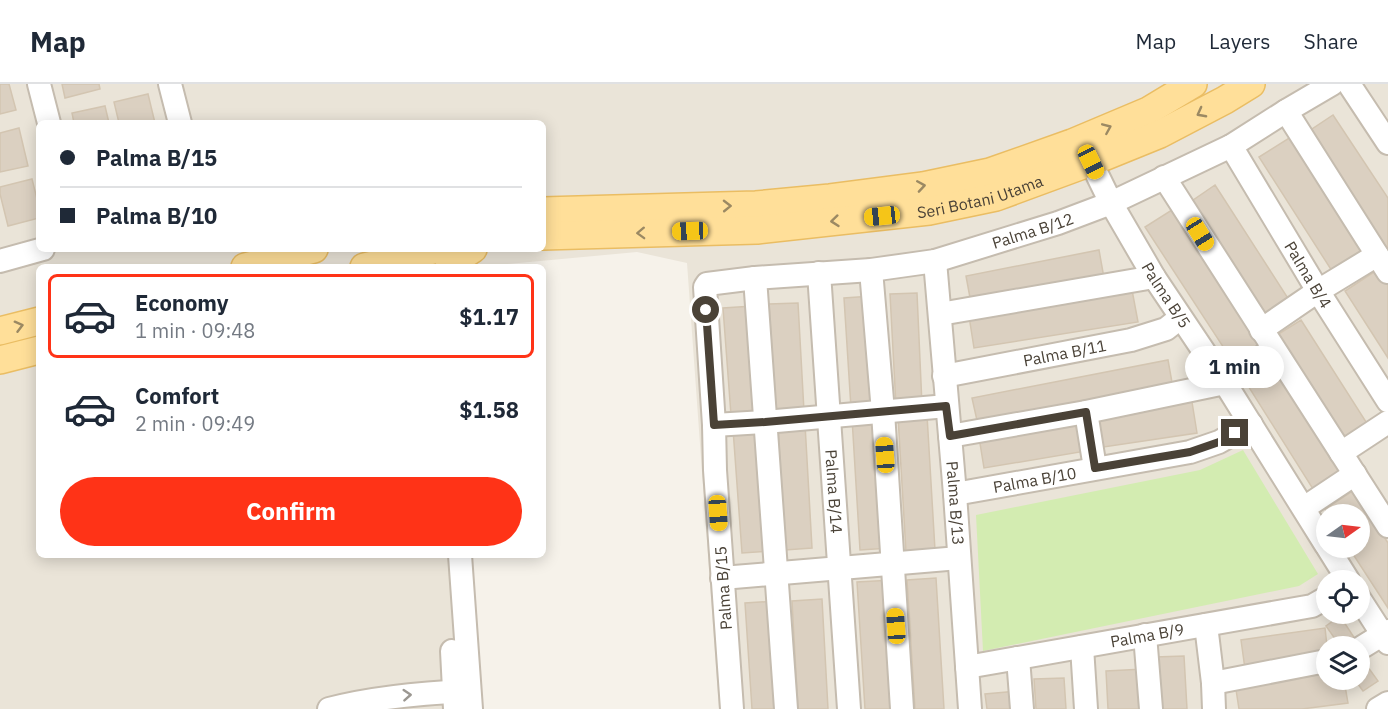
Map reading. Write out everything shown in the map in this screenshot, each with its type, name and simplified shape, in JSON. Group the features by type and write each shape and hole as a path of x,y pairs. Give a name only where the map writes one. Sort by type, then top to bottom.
{"main road":[{"name":"Seri Botani Utama","path":"546,211 756,206 923,186 990,172 1071,143 1148,111 1193,84"},
{"name":"Seri Botani Utama","path":"546,236 757,230 929,211 996,197 1160,134 1251,84"},
{"path":"256,264 302,252"},
{"path":"391,264 435,257 456,260 468,252"},
{"path":"0,331 36,322"},
{"path":"0,360 36,351"}],"street":[{"path":"39,84 47,120"},
{"path":"170,84 179,120"},
{"name":"Palma B/12","path":"705,287 711,283 755,278 871,270 935,261 1058,223 1111,203 1231,146 1332,84"},
{"path":"1349,84 1388,142"},
{"path":"950,436 1086,412 1225,383 1318,291 1383,263 1286,111"},
{"name":"Palma B/4","path":"1231,146 1318,291 1388,401"},
{"name":"Palma B/5","path":"1091,162 1111,203 1154,277 1225,383 1316,528"},
{"path":"1164,177 1355,474 1380,493 1388,526"},
{"path":"0,261 36,251"},
{"name":"Palma B/13","path":"935,261 970,709"},
{"path":"871,270 883,412 902,709"},
{"name":"Palma B/14","path":"819,273 849,709"},
{"path":"940,315 1154,277"},
{"path":"755,278 786,709"},
{"name":"Palma B/15","path":"705,287 732,709"},
{"name":"Palma B/11","path":"944,376 1131,340 1166,329 1180,318"},
{"path":"714,425 946,406"},
{"path":"1086,412 1095,468"},
{"path":"1341,453 1388,423"},
{"name":"Palma B/10","path":"955,494 1190,452 1219,442 1251,424"},
{"path":"1304,508 1355,474"},
{"path":"444,558 462,700"},
{"path":"460,558 462,700"},
{"path":"722,578 959,558"},
{"name":"Palma B/9","path":"967,667 1316,604"},
{"path":"1370,613 1386,636 1370,644"},
{"path":"1206,625 1214,709"},
{"path":"1145,635 1151,709"},
{"path":"1082,647 1086,709"},
{"path":"1018,658 1022,709"},
{"path":"1213,683 1316,664"},
{"path":"328,709 398,695 462,700"},
{"path":"1378,709 1388,702"}],"shaded area":[{"path":"0,84 1388,84 1388,709 719,709 687,263 637,252 508,264 36,264 36,558 472,558 481,709 0,709"}],"green space":[{"path":"1243,450 1316,571 1316,575 1299,586 983,651 976,515 1200,470"}],"building":[{"path":"0,84 9,84 16,110 0,114"},
{"path":"62,84 99,84 100,89 65,98"},
{"path":"148,94 154,120 118,120 114,102"},
{"path":"105,106 108,120 73,120 72,113"},
{"path":"1333,115 1388,198 1388,256 1306,133"},
{"path":"19,128 28,166 0,172 0,133"},
{"path":"1294,135 1367,248 1332,271 1259,157"},
{"path":"32,179 36,195 36,219 8,226 0,187"},
{"path":"1215,185 1291,303 1262,322 1186,205"},
{"path":"1175,208 1262,342 1233,362 1145,227"},
{"path":"1099,250 1104,278 971,303 966,276"},
{"path":"1380,268 1388,281 1388,358 1345,291"},
{"path":"1132,290 1138,322 974,348 969,316"},
{"path":"917,293 922,405 896,406 890,294"},
{"path":"872,296 879,406 851,408 844,298"},
{"path":"798,303 804,411 776,413 769,304"},
{"path":"753,306 760,414 731,415 723,308"},
{"path":"1301,320 1368,425 1339,444 1272,338"},
{"path":"1168,360 1173,388 978,425 972,398"},
{"path":"1273,363 1342,470 1313,489 1245,381"},
{"path":"1192,402 1197,433 1097,448 1092,417"},
{"path":"927,415 935,550 906,552 898,416"},
{"path":"882,417 890,548 860,550 852,418"},
{"path":"1080,420 1086,451 984,468 979,437"},
{"path":"805,424 812,548 785,550 778,426"},
{"path":"762,427 771,551 742,553 733,429"},
{"path":"1354,490 1363,504 1333,504"},
{"path":"1370,515 1388,543 1388,608 1370,580 1370,570 1363,570 1356,558 1370,558"},
{"path":"936,578 944,709 915,709 907,580"},
{"path":"893,580 900,709 865,709 857,582"},
{"path":"822,599 828,709 798,709 792,601"},
{"path":"776,601 784,709 752,709 745,603"},
{"path":"1345,624 1353,636 1333,636 1326,626"},
{"path":"1325,628 1326,636 1316,636 1316,659 1245,669 1241,640"},
{"path":"1184,656 1187,709 1158,709 1155,657"},
{"path":"1144,669 1146,709 1108,709 1106,671"},
{"path":"1370,670 1378,681 1370,686"},
{"path":"1316,671 1316,690 1346,690 1348,703 1302,709 1239,709 1235,683"},
{"path":"1064,678 1066,709 1036,709 1034,679"},
{"path":"1019,691 1021,709 987,709 985,694"}],"route":[{"path":"706,310 714,425 946,406 950,436 1086,412 1095,468 1190,452 1219,442 1235,433"}]}
